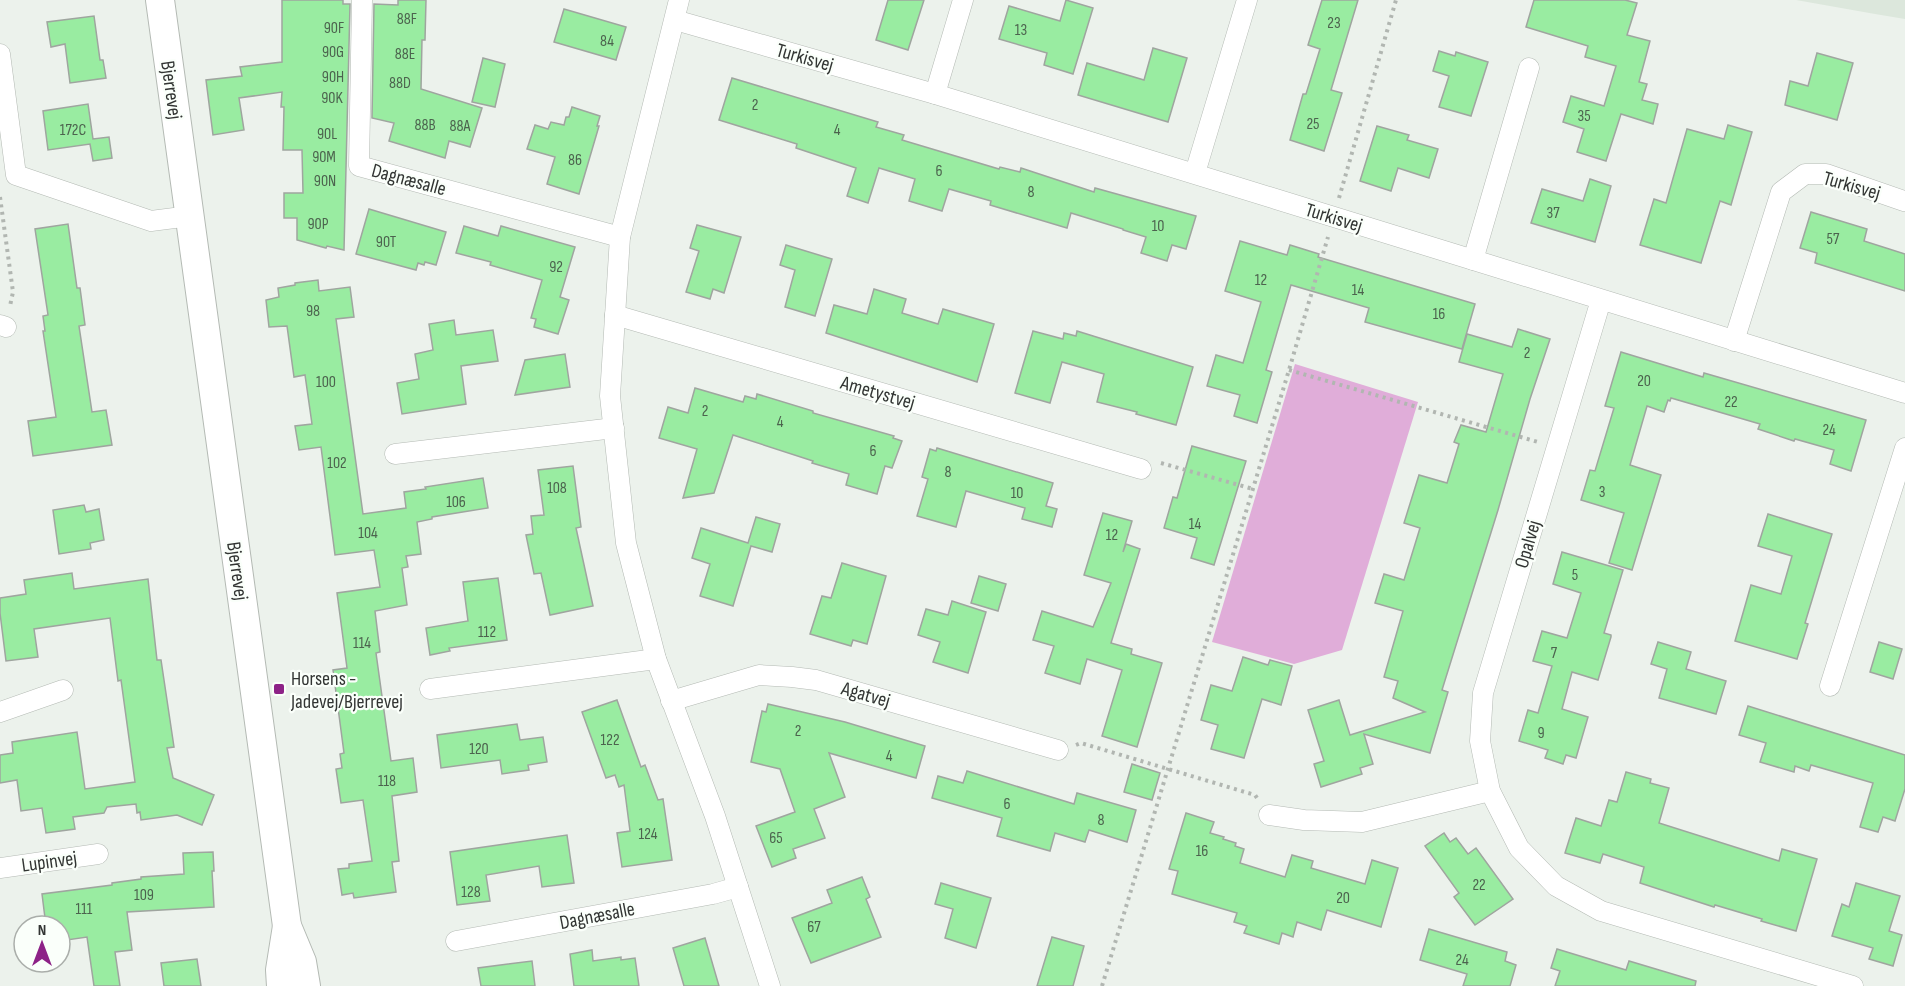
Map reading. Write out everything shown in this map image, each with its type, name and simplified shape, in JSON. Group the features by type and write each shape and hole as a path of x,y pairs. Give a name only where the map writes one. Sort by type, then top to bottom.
{"street":[{"name":"Bjerrevej","path":"160,0 286,926 280,970 281,986"},
{"name":"Dagnæsalle","path":"362,0 359,166 620,237"},
{"path":"679,0 620,237 610,396 626,543 656,659 714,816 770,986"},
{"path":"935,94 963,0"},
{"path":"1195,173 1247,0"},
{"name":"Turkisvej","path":"675,20 935,94 1905,393"},
{"path":"0,54 16,175 151,220 189,216"},
{"path":"1473,260 1529,68"},
{"name":"Turkisvej","path":"1734,341 1781,192 1805,174 1826,174 1904,201"},
{"name":"Opalvej","path":"1601,300 1483,693 1480,741 1490,791 1519,848 1556,886 1601,910 1853,986"},
{"name":"Ametystvej","path":"615,315 1141,469"},
{"path":"394,454 614,428"},
{"path":"1830,686 1905,448"},
{"path":"430,689 656,659"},
{"name":"Agatvej","path":"671,701 759,675 816,680 1058,750"},
{"path":"0,711 63,690"},
{"path":"1269,815 1304,820 1362,822 1490,791"},
{"name":"Lupinvej","path":"0,868 98,854"},
{"name":"Dagnæsalle","path":"456,941 713,894 738,887"},
{"name":"Bjerrevej","path":"286,926 302,962 306,986"}],"path":[{"path":"1102,986 1289,370 1396,0"},
{"path":"0,197 13,292 3,326"},
{"path":"1289,370 1556,448"},
{"path":"1141,469 1162,463 1252,489"},
{"path":"1058,750 1081,743 1255,795 1269,815"}],"shaded area":[{"path":"1796,0 1905,0 1905,19 1875,14"},
{"path":"1295,364 1418,402 1342,650 1294,664 1212,642"}],"building":[{"path":"282,0 343,0 343,4 350,4 344,250 297,240 297,218 284,218 284,193 303,193 302,150 283,150 282,92 239,98 244,130 213,135 206,80 242,76 240,67 282,62"},
{"path":"398,0 426,0 421,89 482,108 470,147 449,141 445,158 389,141 394,123 372,118 374,4 398,5"},
{"path":"888,0 924,0 908,50 876,40"},
{"path":"1066,0 1093,8 1073,74 1044,65 1047,53 999,39 1009,6 1060,21"},
{"path":"1322,0 1358,0 1331,90 1342,93 1324,151 1290,140 1303,94 1306,94 1320,49 1308,45"},
{"path":"1534,0 1625,0 1637,3 1627,35 1650,41 1639,82 1647,84 1642,100 1658,104 1653,124 1621,114 1606,161 1577,152 1584,129 1563,122 1571,96 1604,106 1616,66 1585,57 1588,46 1526,27"},
{"path":"564,9 626,27 616,60 554,42"},
{"path":"94,16 100,60 103,60 106,78 70,83 65,44 51,47 47,22"},
{"path":"1153,48 1187,58 1168,122 1078,95 1087,63 1144,80"},
{"path":"1439,51 1455,56 1456,52 1488,62 1471,116 1439,107 1449,76 1433,71"},
{"path":"1817,53 1853,63 1837,120 1785,105 1790,81 1808,86"},
{"path":"483,58 505,64 495,107 472,102"},
{"path":"732,78 878,122 876,127 904,135 902,140 999,169 1000,167 1020,172 1021,168 1094,192 1095,188 1196,216 1186,249 1172,245 1167,261 1141,253 1146,237 1123,229 1071,213 1067,228 990,205 991,201 949,189 942,211 909,201 915,179 879,168 868,203 847,196 856,168 796,148 797,144 719,120"},
{"path":"88,104 93,139 109,137 112,158 93,161 90,144 48,150 43,111"},
{"path":"572,107 600,116 579,194 547,184 555,157 527,149 535,125 548,129 551,122 564,125"},
{"path":"1728,125 1752,132 1731,205 1720,201 1701,263 1640,245 1654,199 1666,203 1687,129 1724,139"},
{"path":"1377,126 1409,135 1407,140 1438,149 1429,178 1398,168 1391,191 1360,181"},
{"path":"1590,179 1611,186 1595,242 1531,223 1542,189 1583,201"},
{"path":"369,209 446,232 436,265 418,263 416,270 356,254"},
{"path":"1811,212 1867,229 1864,241 1905,254 1905,291 1815,263 1817,253 1800,248"},
{"path":"68,224 85,325 79,326 92,412 106,410 112,445 33,456 28,421 56,417 43,331 45,331 43,316 48,315 35,229"},
{"path":"697,225 741,237 724,293 713,289 710,299 686,292 699,251 690,248"},
{"path":"464,226 498,236 501,226 575,247 560,297 569,300 558,334 534,327 536,319 531,318 542,280 490,265 491,262 456,253"},
{"path":"1240,241 1287,255 1290,245 1319,254 1318,257 1475,304 1462,349 1365,322 1369,308 1291,285 1266,370 1272,372 1257,423 1234,416 1240,395 1207,386 1216,355 1243,363 1261,302 1225,291"},
{"path":"786,245 832,259 815,316 785,307 795,270 780,265"},
{"path":"318,280 319,291 350,287 354,317 336,319 363,514 406,508 404,492 483,478 488,508 432,517 432,519 417,522 421,554 406,556 408,567 402,568 407,605 375,611 380,652 376,653 391,761 413,758 417,792 392,796 399,861 392,862 396,892 354,898 353,893 342,895 338,869 349,868 349,864 372,861 363,800 341,803 336,769 342,768 340,754 344,753 333,670 347,668 337,593 380,587 374,550 335,555 321,447 299,450 295,426 312,424 305,375 294,377 287,326 269,327 266,300 279,297 278,288"},
{"path":"874,289 906,299 902,313 938,324 943,309 994,324 977,382 826,333 834,305 867,314"},
{"path":"454,320 456,335 493,330 498,361 461,366 466,404 402,414 397,383 419,379 415,354 433,350 429,324"},
{"path":"1518,329 1550,339 1442,690 1448,692 1430,753 1364,734 1373,764 1360,768 1362,774 1321,787 1314,764 1324,761 1308,710 1339,700 1350,735 1425,712 1393,698 1398,681 1384,677 1403,611 1375,603 1384,574 1404,580 1420,528 1404,523 1419,475 1447,483 1459,444 1454,442 1461,425 1486,432 1503,374 1459,362 1467,334 1512,347"},
{"path":"1033,331 1063,339 1064,333 1076,336 1077,331 1193,367 1176,425 1097,402 1104,374 1062,362 1050,403 1015,393"},
{"path":"1621,352 1703,377 1704,373 1866,420 1851,471 1830,464 1834,450 1795,439 1794,441 1758,429 1760,424 1671,398 1664,412 1647,406 1630,465 1661,475 1632,570 1609,563 1624,513 1581,500 1590,470 1595,471 1614,408 1605,406"},
{"path":"565,354 570,387 515,395 525,360"},
{"path":"695,388 743,402 745,396 756,399 757,394 894,436 893,438 902,441 892,468 885,466 877,494 846,485 849,474 733,435 714,493 683,498 697,449 659,438 668,407 688,413"},
{"path":"1192,446 1246,461 1214,565 1191,558 1197,538 1164,528 1173,497 1177,498"},
{"path":"937,448 1053,483 1046,506 1057,509 1052,527 1022,519 1025,508 966,491 956,527 917,516 928,479 922,477 930,449 936,451"},
{"path":"573,466 581,527 576,528 593,606 550,615 541,573 534,574 526,535 533,534 531,516 544,515 538,470"},
{"path":"84,505 86,512 99,509 104,540 90,543 91,549 59,554 53,510"},
{"path":"1103,513 1132,521 1123,552 1126,544 1140,549 1111,643 1132,649 1131,654 1162,663 1137,747 1102,736 1122,670 1087,659 1080,684 1045,673 1054,646 1033,640 1042,611 1093,627 1111,583 1084,575"},
{"path":"1768,514 1832,534 1805,623 1808,624 1797,659 1735,641 1751,585 1781,594 1792,556 1758,546"},
{"path":"756,517 780,524 772,552 751,546 733,606 700,596 710,564 692,558 701,528 748,543"},
{"path":"1562,552 1623,570 1604,633 1611,637 1598,680 1572,672 1562,709 1588,717 1576,758 1566,755 1563,764 1545,758 1548,750 1519,741 1528,710 1538,713 1552,666 1533,661 1542,631 1567,638 1581,593 1553,584"},
{"path":"842,563 886,576 867,644 853,640 851,646 810,634 822,596 831,598"},
{"path":"72,573 74,589 148,579 157,660 161,660 174,747 167,748 173,778 214,795 202,825 177,815 141,820 136,804 107,807 104,813 73,817 75,829 46,833 42,808 21,811 17,780 0,783 0,755 13,753 12,742 77,732 85,789 135,782 110,618 34,629 38,657 6,661 0,598 26,594 24,580"},
{"path":"979,576 1006,584 998,611 971,603"},
{"path":"498,578 507,640 449,648 450,651 430,655 426,628 468,621 463,582"},
{"path":"952,601 986,612 968,673 933,662 940,642 918,635 926,609 948,615"},
{"path":"1658,642 1691,652 1686,669 1726,681 1716,714 1659,698 1667,669 1651,664"},
{"path":"1879,642 1902,649 1893,679 1870,672"},
{"path":"1243,657 1268,665 1270,660 1292,666 1281,705 1262,699 1244,758 1211,749 1218,725 1201,720 1211,685 1232,691"},
{"path":"617,700 641,767 645,765 658,800 663,799 672,860 622,867 617,833 630,831 624,785 619,787 615,775 606,778 582,712"},
{"path":"768,704 845,722 925,746 916,778 829,753 845,797 814,809 825,838 793,849 796,858 772,867 756,826 795,812 780,769 751,762 762,711 766,712"},
{"path":"1748,706 1905,755 1905,789 1895,821 1883,817 1878,832 1860,827 1873,783 1811,765 1809,771 1795,766 1794,772 1760,762 1766,743 1739,735"},
{"path":"517,724 520,740 543,737 547,762 528,765 529,770 502,774 500,760 441,768 437,735"},
{"path":"1132,764 1160,773 1152,800 1124,792"},
{"path":"967,771 1074,804 1077,793 1136,810 1127,842 1089,830 1085,842 1055,833 1050,851 997,836 1002,818 932,798 938,776 963,783"},
{"path":"1626,772 1651,779 1650,783 1669,788 1659,823 1779,861 1782,849 1817,859 1796,931 1640,883 1644,867 1603,854 1600,863 1565,853 1576,818 1601,826 1609,800 1617,802"},
{"path":"1186,813 1214,822 1210,833 1224,837 1223,839 1236,843 1235,846 1244,849 1240,863 1285,877 1292,855 1313,861 1311,868 1365,884 1372,860 1398,868 1381,927 1327,910 1321,930 1297,922 1293,937 1282,933 1279,944 1244,933 1247,926 1234,922 1237,913 1172,894 1178,871 1169,869"},
{"path":"1444,833 1450,842 1456,838 1468,854 1476,848 1513,899 1475,925 1454,897 1459,893 1425,846"},
{"path":"567,835 574,883 542,887 539,866 486,875 490,901 457,905 450,852"},
{"path":"213,852 214,907 127,912 132,950 115,952 120,986 94,986 87,937 72,939 72,914 44,914 42,894 112,885 112,883 141,879 141,877 184,874 183,853"},
{"path":"862,877 870,897 866,899 881,937 811,963 792,918 832,903 827,890"},
{"path":"941,883 991,898 976,948 945,938 953,909 935,904"},
{"path":"1856,883 1900,896 1889,931 1902,935 1893,966 1869,959 1873,948 1832,936 1842,904 1849,907"},
{"path":"1429,929 1507,952 1505,961 1516,965 1510,986 1463,986 1467,974 1420,960"},
{"path":"1052,937 1084,946 1073,986 1037,986"},
{"path":"705,938 719,986 684,986 673,948"},
{"path":"1557,949 1626,970 1629,961 1696,981 1695,986 1555,986 1560,971 1551,968"},
{"path":"592,950 593,961 621,957 621,960 635,958 639,986 574,986 570,954"},
{"path":"197,959 201,986 164,986 161,963"},
{"path":"532,961 535,986 481,986 478,968"}],"place":[{"name":"Horsens - Jadevej/Bjerrevej","path":"279,689"}]}
